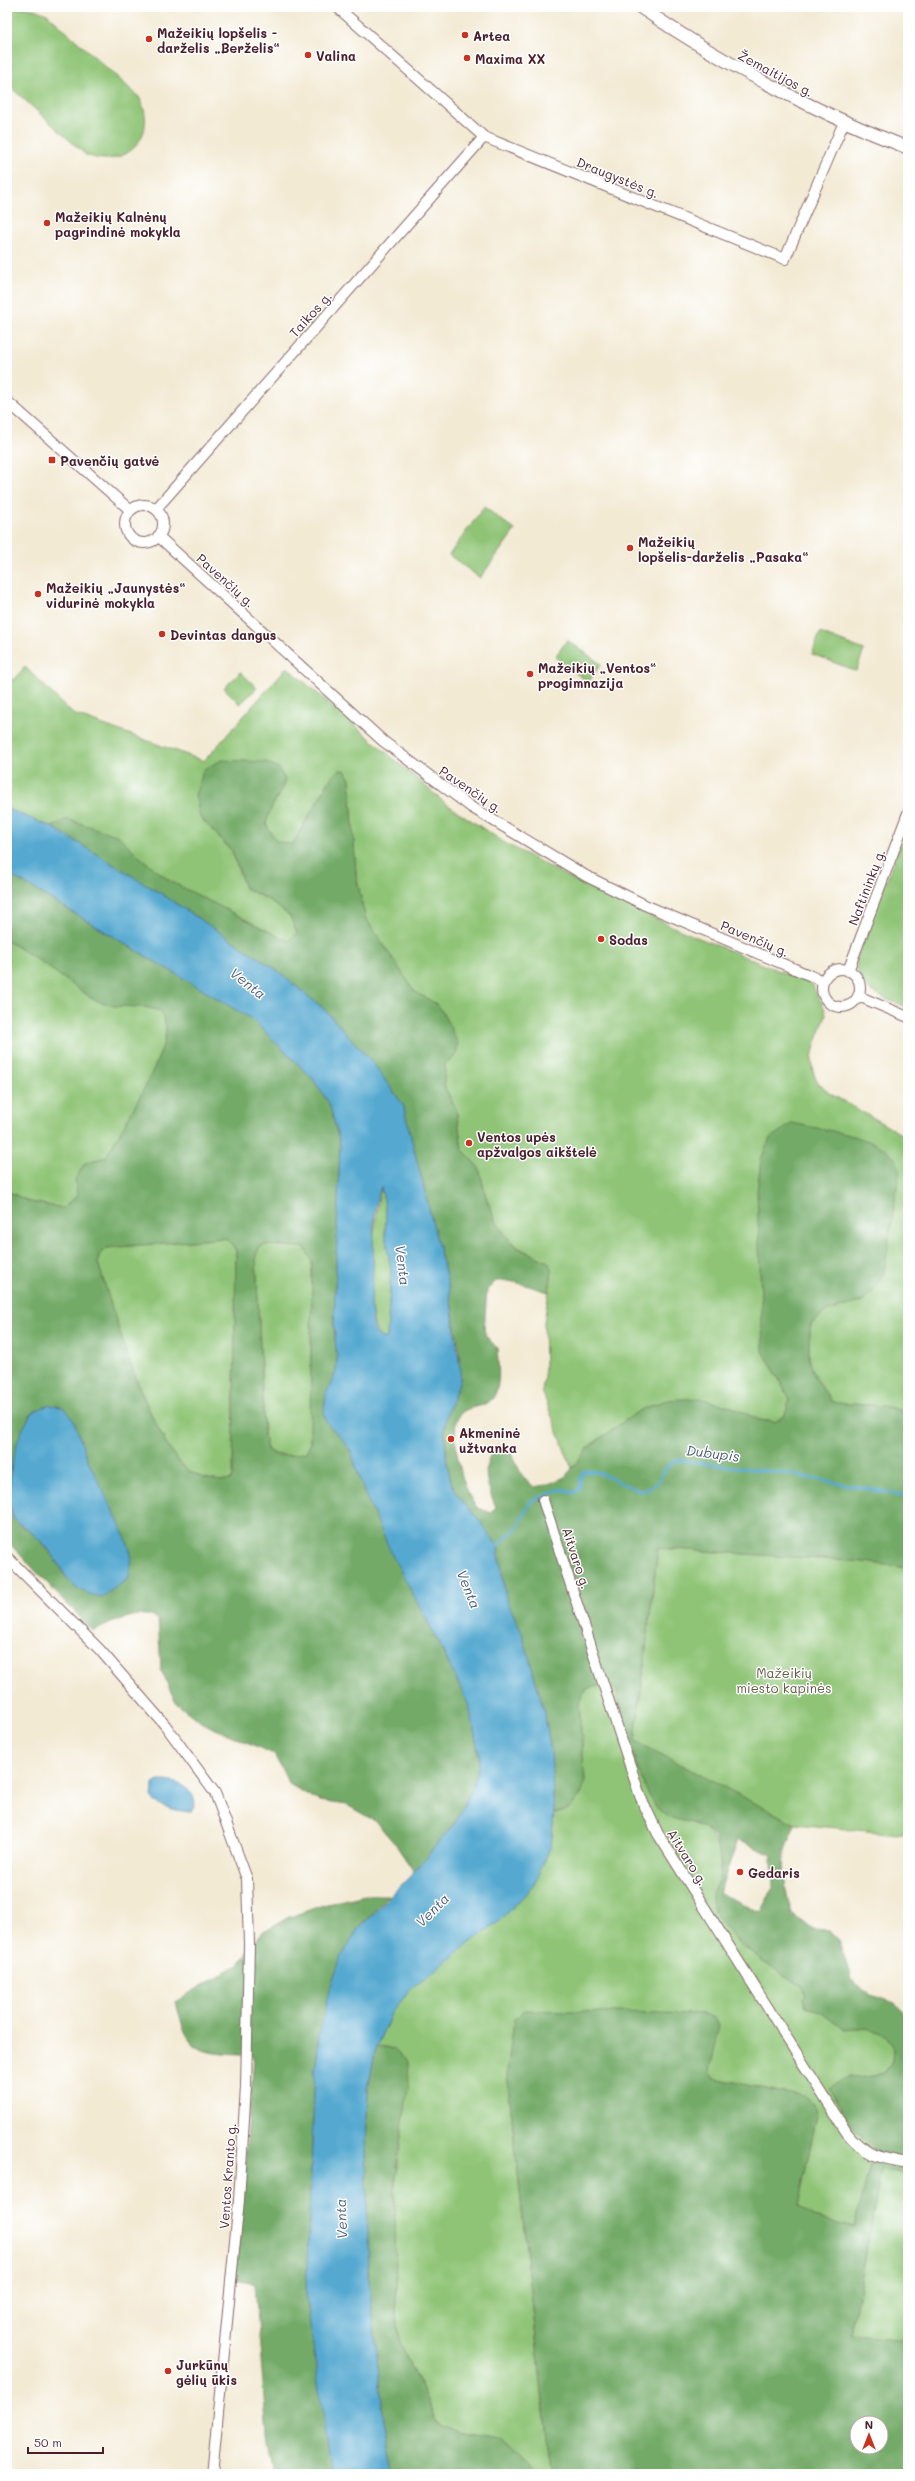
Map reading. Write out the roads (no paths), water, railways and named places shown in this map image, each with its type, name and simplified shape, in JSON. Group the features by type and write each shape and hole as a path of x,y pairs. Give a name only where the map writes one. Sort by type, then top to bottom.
{"main road":[{"name":"Žemaitijos g.","path":"640,7 704,50 751,77 844,122 908,148"}],"street":[{"name":"Draugystės g.","path":"337,7 484,137 785,259 844,122"},
{"name":"Taikos g.","path":"156,509 484,137"},
{"path":"7,401 130,510"},
{"path":"145,505 156,509 163,522 158,536 144,542 130,536 125,526 125,520 130,510 145,505"},
{"name":"Pavenčių g.","path":"158,536 383,742 471,807 592,879 645,905 824,981"},
{"name":"Naftininkų g.","path":"848,970 908,812"},
{"path":"836,970 848,970 857,978 860,990 858,996 851,1004 835,1006 826,999 823,993 824,981 831,972 836,970"},
{"path":"858,996 908,1017"},
{"name":"Aitvaro g.","path":"543,1500 640,1796 658,1834 847,2133 859,2147 879,2158 908,2163"},
{"name":"Ventos Kranto g.","path":"7,1556 100,1650 170,1732 215,1793 247,1879 249,1944 245,2102 239,2200 212,2474"}],"water":[{"name":"Venta","path":"7,809 52,827 160,893 274,968 324,1009 373,1063 403,1105 449,1288 460,1367 460,1380 447,1414 444,1429 447,1464 451,1482 458,1496 479,1520 498,1547 506,1599 522,1633 544,1710 551,1752 554,1814 551,1846 533,1886 506,1915 410,1990 391,2014 376,2047 368,2089 366,2147 369,2282 384,2421 395,2474 331,2474 306,2293 315,2072 319,2035 329,1991 341,1958 358,1929 414,1872 457,1820 473,1787 480,1759 469,1706 436,1637 393,1557 365,1494 351,1452 344,1441 327,1423 324,1414 326,1394 336,1372 337,1359 334,1326 340,1143 329,1103 313,1079 253,1020 7,873","holes":["381,1187 386,1211 385,1233 391,1271 387,1337 384,1339 378,1335 375,1330 372,1321 371,1307 374,1218"]},
{"path":"50,1405 65,1408 74,1421 87,1458 122,1529 131,1553 129,1578 102,1597 82,1591 75,1586 69,1580 48,1549 13,1518 10,1479 19,1438 31,1415 37,1410"},
{"path":"158,1781 172,1782 184,1786 192,1794 194,1800 195,1807 192,1812 170,1808 152,1799 153,1784"}],"waterway":[{"name":"Dubupis","path":"494,1549 518,1526 531,1501 562,1489 574,1493 580,1488 580,1479 584,1471 597,1472 642,1492 658,1482 667,1467 676,1460 783,1473 908,1496"}],"place":[{"name":"Artea","path":"465,35"},
{"name":"Mažeikių lopšelis - darželis „Berželis“","path":"149,39"},
{"name":"Valina","path":"308,55"},
{"name":"Maxima XX","path":"467,58"},
{"name":"Mažeikių Kalnėnų pagrindinė mokykla","path":"47,223"},
{"name":"Pavenčių gatvė","path":"52,460"},
{"name":"Mažeikių lopšelis-darželis „Pasaka“","path":"630,548"},
{"name":"Mažeikių „Jaunystės“ vidurinė mokykla","path":"38,594"},
{"name":"Devintas dangus","path":"162,634"},
{"name":"Mažeikių „Ventos“ progimnazija","path":"530,674"},
{"name":"Sodas","path":"601,939"},
{"name":"Ventos upės apžvalgos aikštelė","path":"469,1143"},
{"name":"Akmeninė užtvanka","path":"451,1439"},
{"name":"Gedaris","path":"740,1872"},
{"name":"Jurkūnų gėlių ūkis","path":"168,2371"}],"park label":[{"name":"Mažeikių miesto kapinės","path":"784,1680"}]}
